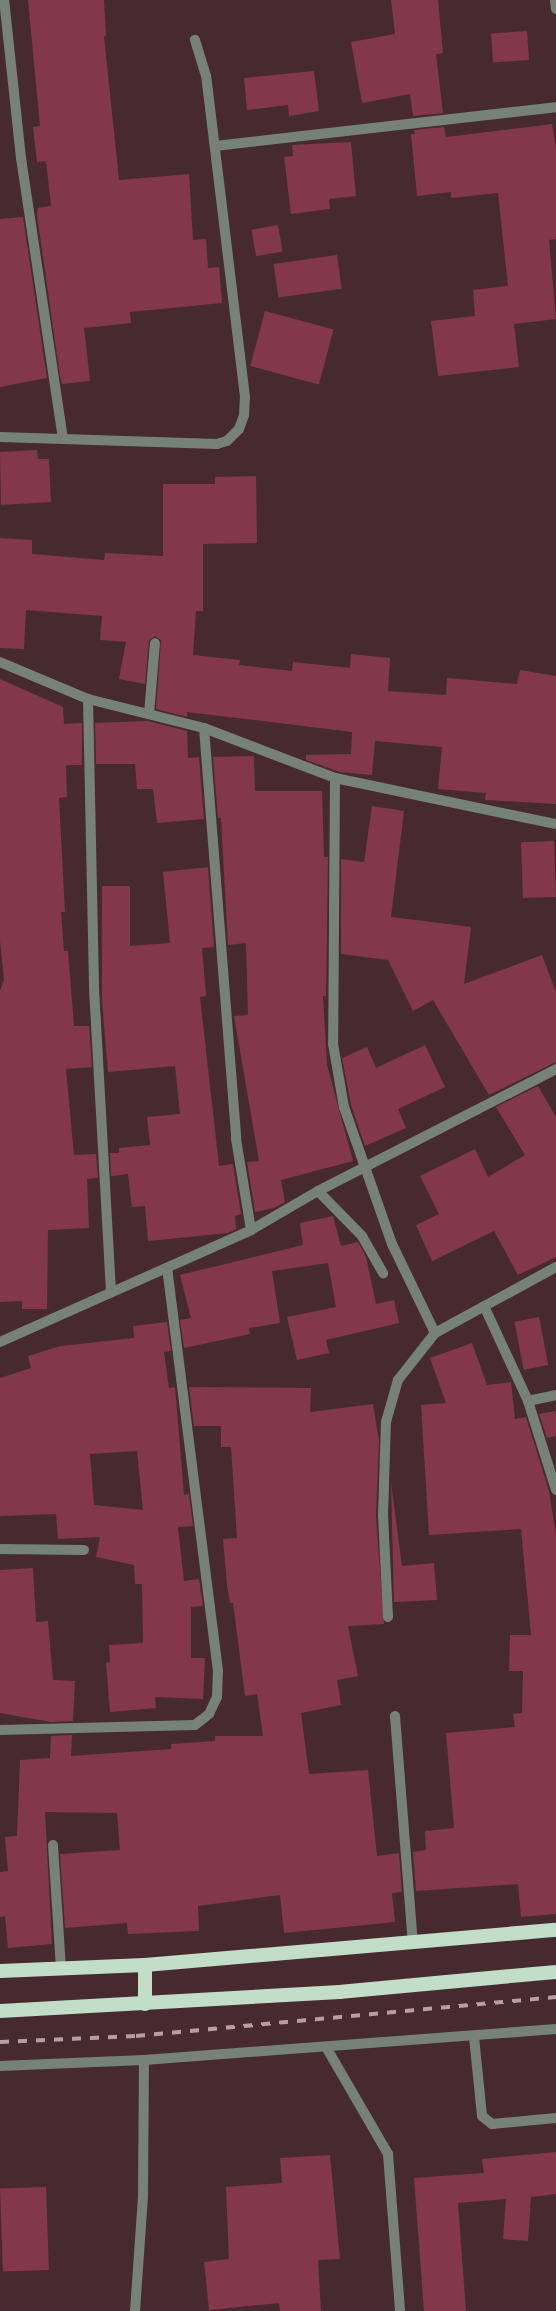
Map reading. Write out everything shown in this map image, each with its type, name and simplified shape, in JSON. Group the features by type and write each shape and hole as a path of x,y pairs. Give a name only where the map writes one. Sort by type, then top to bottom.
{"highway":[{"path":"0,1972 145,1965 556,1930"},
{"path":"145,1965 145,2004"},
{"path":"0,2011 339,1992 556,1972"}],"street":[{"path":"4,0 21,158 64,439"},
{"path":"555,0 556,9"},
{"path":"0,437 217,444 227,441 239,429 246,397 206,76 195,40"},
{"path":"214,146 556,107"},
{"path":"149,714 155,643"},
{"path":"0,662 88,699 204,728 335,778 556,824"},
{"path":"88,699 94,988 111,1293"},
{"path":"204,728 236,1139 251,1230"},
{"path":"335,778 333,1044 344,1107 362,1168 392,1244 435,1333"},
{"path":"0,1342 251,1230 318,1191 556,1069"},
{"path":"318,1191 362,1236 383,1273"},
{"path":"0,1730 195,1725 209,1714 217,1697 218,1671 167,1268"},
{"path":"388,1617 383,1516 386,1422 398,1380 435,1333 556,1268"},
{"path":"484,1306 528,1402 556,1490"},
{"path":"528,1402 556,1395"},
{"path":"0,1549 84,1550"},
{"path":"395,1716 413,1943"},
{"path":"53,1845 61,1969"},
{"path":"0,2066 144,2060 326,2048 556,2029"},
{"path":"474,2037 482,2116 492,2124 556,2118"},
{"path":"326,2048 388,2154 400,2311"},
{"path":"135,2311 143,2196 144,2060"}],"building":[{"path":"28,0 104,0 106,36 104,36 119,180 189,174 193,240 206,239 208,268 219,267 222,303 130,312 131,323 84,328 90,381 62,384 60,376 37,215 38,208 51,206 46,161 37,162 33,127 40,126"},
{"path":"391,0 438,0 443,53 436,54 443,113 413,116 410,94 362,103 351,42 395,34"},
{"path":"527,31 529,60 493,62 491,34"},
{"path":"314,71 319,111 289,116 288,105 247,110 244,78"},
{"path":"552,124 556,148 556,239 549,240 556,319 514,324 519,367 438,376 431,321 475,316 473,290 508,286 498,193 451,198 451,192 417,196 411,134 415,134 414,130 444,127 446,137"},
{"path":"351,142 356,196 329,199 330,209 291,214 284,157 293,156 292,145"},
{"path":"23,217 47,378 0,387 0,219"},
{"path":"278,225 283,252 256,256 251,230"},
{"path":"337,255 342,289 278,298 274,264"},
{"path":"265,311 334,329 319,384 250,366"},
{"path":"37,450 38,459 49,459 51,502 1,505 0,452"},
{"path":"256,476 257,543 203,544 203,611 196,611 193,655 240,660 239,665 292,671 293,662 350,668 351,654 390,658 388,691 446,695 447,678 517,684 520,670 556,676 556,804 485,800 486,793 438,789 442,747 375,741 372,775 340,772 306,760 306,755 351,754 352,732 187,712 187,717 156,709 161,640 155,636 149,640 145,684 119,679 126,642 100,640 102,616 26,610 24,649 0,648 0,538 32,540 32,554 104,560 105,553 163,556 163,484 215,484 215,477"},
{"path":"0,679 63,707 64,724 82,723 82,765 66,765 67,797 59,798 65,912 61,912 64,951 68,951 74,1026 89,1026 92,1067 66,1069 74,1155 96,1154 98,1178 87,1179 89,1228 48,1230 47,1309 22,1309 22,1301 0,1302 0,991 4,980 0,941"},
{"path":"148,721 187,731 188,758 199,757 204,819 157,823 153,789 137,789 135,764 96,764 95,723"},
{"path":"254,756 255,791 322,791 324,857 328,857 326,996 323,996 327,1065 353,1161 281,1180 285,1202 274,1208 255,1212 247,1162 259,1161 234,1016 248,1015 246,943 228,945 221,818 218,818 213,757"},
{"path":"372,806 404,811 391,917 471,927 464,984 542,955 556,992 556,1062 489,1095 433,1000 413,1011 388,960 341,954 341,859 364,862"},
{"path":"554,841 556,897 523,898 521,842"},
{"path":"208,867 214,947 202,948 206,996 200,997 219,1166 233,1164 241,1214 235,1216 236,1229 228,1233 148,1241 145,1206 132,1207 128,1174 111,1176 110,1153 119,1153 119,1148 150,1145 147,1117 180,1114 175,1066 108,1072 102,1001 102,886 130,886 130,946 170,943 163,872"},
{"path":"425,1045 445,1087 398,1109 406,1128 365,1146 351,1105 342,1058 367,1047 376,1068"},
{"path":"538,1086 556,1117 556,1257 518,1275 494,1231 432,1261 416,1225 439,1214 420,1176 475,1149 488,1177 525,1155 496,1107"},
{"path":"333,1216 341,1246 358,1242 366,1257 376,1304 394,1300 399,1323 326,1340 329,1353 297,1360 287,1317 336,1307 328,1263 272,1271 280,1323 249,1328 250,1334 184,1348 180,1320 191,1318 180,1275 303,1245 300,1223"},
{"path":"539,1317 548,1365 524,1370 514,1322"},
{"path":"167,1322 171,1351 164,1352 169,1388 175,1387 184,1495 189,1494 193,1526 178,1527 184,1581 199,1579 203,1606 191,1607 191,1658 205,1658 203,1699 155,1697 156,1708 110,1712 106,1663 110,1662 109,1645 143,1643 142,1584 135,1584 134,1565 96,1557 100,1537 58,1539 56,1514 0,1516 0,1378 31,1368 28,1356 61,1346 134,1338 133,1326","holes":["137,1451 143,1510 94,1505 90,1454"]},
{"path":"472,1343 487,1385 511,1382 515,1419 526,1417 549,1491 556,1535 556,1914 521,1917 518,1884 416,1891 413,1852 426,1850 425,1831 454,1828 446,1733 515,1727 513,1714 522,1713 523,1671 509,1671 510,1635 531,1635 521,1529 429,1535 421,1405 446,1403 430,1358"},
{"path":"189,1387 311,1388 310,1412 373,1404 379,1441 376,1516 384,1624 348,1626 358,1676 337,1680 341,1705 301,1713 309,1774 368,1770 377,1856 399,1853 402,1892 392,1893 395,1922 284,1933 280,1895 198,1906 199,1931 128,1934 127,1923 65,1928 60,1854 120,1850 117,1813 45,1812 52,1944 8,1948 5,1916 0,1917 0,1872 8,1871 5,1837 17,1836 20,1760 50,1758 51,1736 72,1735 71,1756 171,1749 171,1744 215,1741 215,1736 263,1736 257,1694 245,1696 233,1603 230,1603 227,1585 223,1539 237,1538 231,1447 221,1447 221,1426 194,1426"},
{"path":"556,1411 556,1436 547,1438 539,1414"},
{"path":"391,1482 402,1566 434,1563 437,1600 394,1602"},
{"path":"33,1568 36,1622 48,1621 53,1680 75,1681 73,1721 51,1722 0,1713 0,1570"},
{"path":"556,2152 556,2194 531,2197 528,2241 503,2239 506,2199 458,2203 466,2311 424,2311 414,2178 484,2173 482,2159"},
{"path":"330,2155 340,2259 318,2260 321,2311 280,2311 279,2303 209,2310 204,2262 229,2259 226,2187 282,2183 280,2158"},
{"path":"46,2187 49,2270 3,2272 0,2189"}],"railway":[{"path":"0,2042 136,2036 556,1997"}]}
